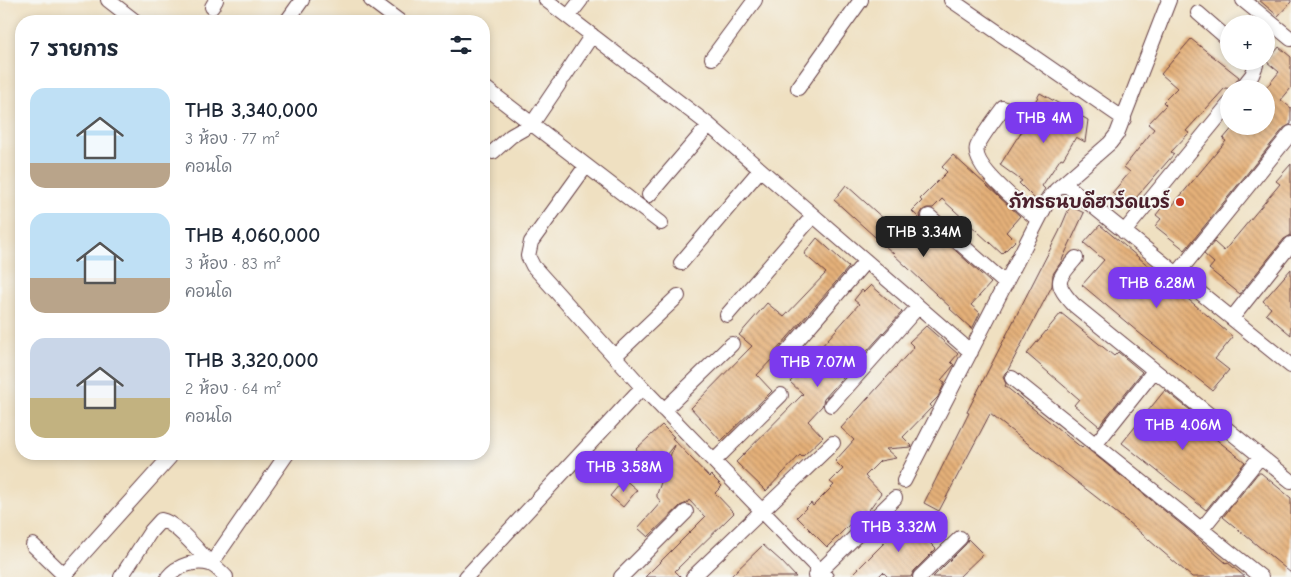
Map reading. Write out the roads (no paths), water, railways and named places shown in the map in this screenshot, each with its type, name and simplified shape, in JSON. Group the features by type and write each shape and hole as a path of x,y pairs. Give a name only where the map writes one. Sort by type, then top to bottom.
{"street":[{"path":"108,0 127,15"},
{"path":"291,15 302,0"},
{"path":"371,0 391,15"},
{"path":"546,0 709,125 971,352"},
{"path":"568,17 581,0"},
{"path":"712,58 755,0"},
{"path":"798,88 861,0"},
{"path":"951,0 1124,120"},
{"path":"904,481 1049,199 1110,143 1117,134 1169,0"},
{"path":"1243,0 1291,39"},
{"path":"1198,13 1220,32"},
{"path":"493,152 511,136 532,124 592,35"},
{"path":"490,92 661,223"},
{"path":"1002,108 977,148 978,160 982,168 1038,220"},
{"path":"1124,232 1220,115"},
{"path":"650,195 709,125"},
{"path":"1177,274 1291,133"},
{"path":"586,166 531,242 528,256 533,266 664,410 762,511 820,575 895,498"},
{"path":"681,263 760,170"},
{"path":"1064,184 1290,362"},
{"path":"727,315 814,216"},
{"path":"929,216 1006,284"},
{"path":"1232,318 1291,244"},
{"path":"1076,258 1060,276 1062,292 1074,305 1291,481"},
{"path":"780,359 866,261"},
{"path":"615,356 678,296"},
{"path":"831,405 918,307"},
{"path":"664,410 732,344"},
{"path":"1095,445 1154,371"},
{"path":"1012,378 1261,577"},
{"path":"466,577 636,394"},
{"path":"714,461 781,395"},
{"path":"693,577 833,442"},
{"path":"1201,530 1260,457"},
{"path":"33,545 65,576 167,460"},
{"path":"211,564 283,460"},
{"path":"621,577 686,512"},
{"path":"121,577 151,531 161,520 176,528 226,577"},
{"path":"920,577 960,538"},
{"path":"168,577 178,568 188,564 211,564"}],"place":[{"name":"ภัทรธนบดีฮาร์ดแวร์","path":"1180,202"}]}
